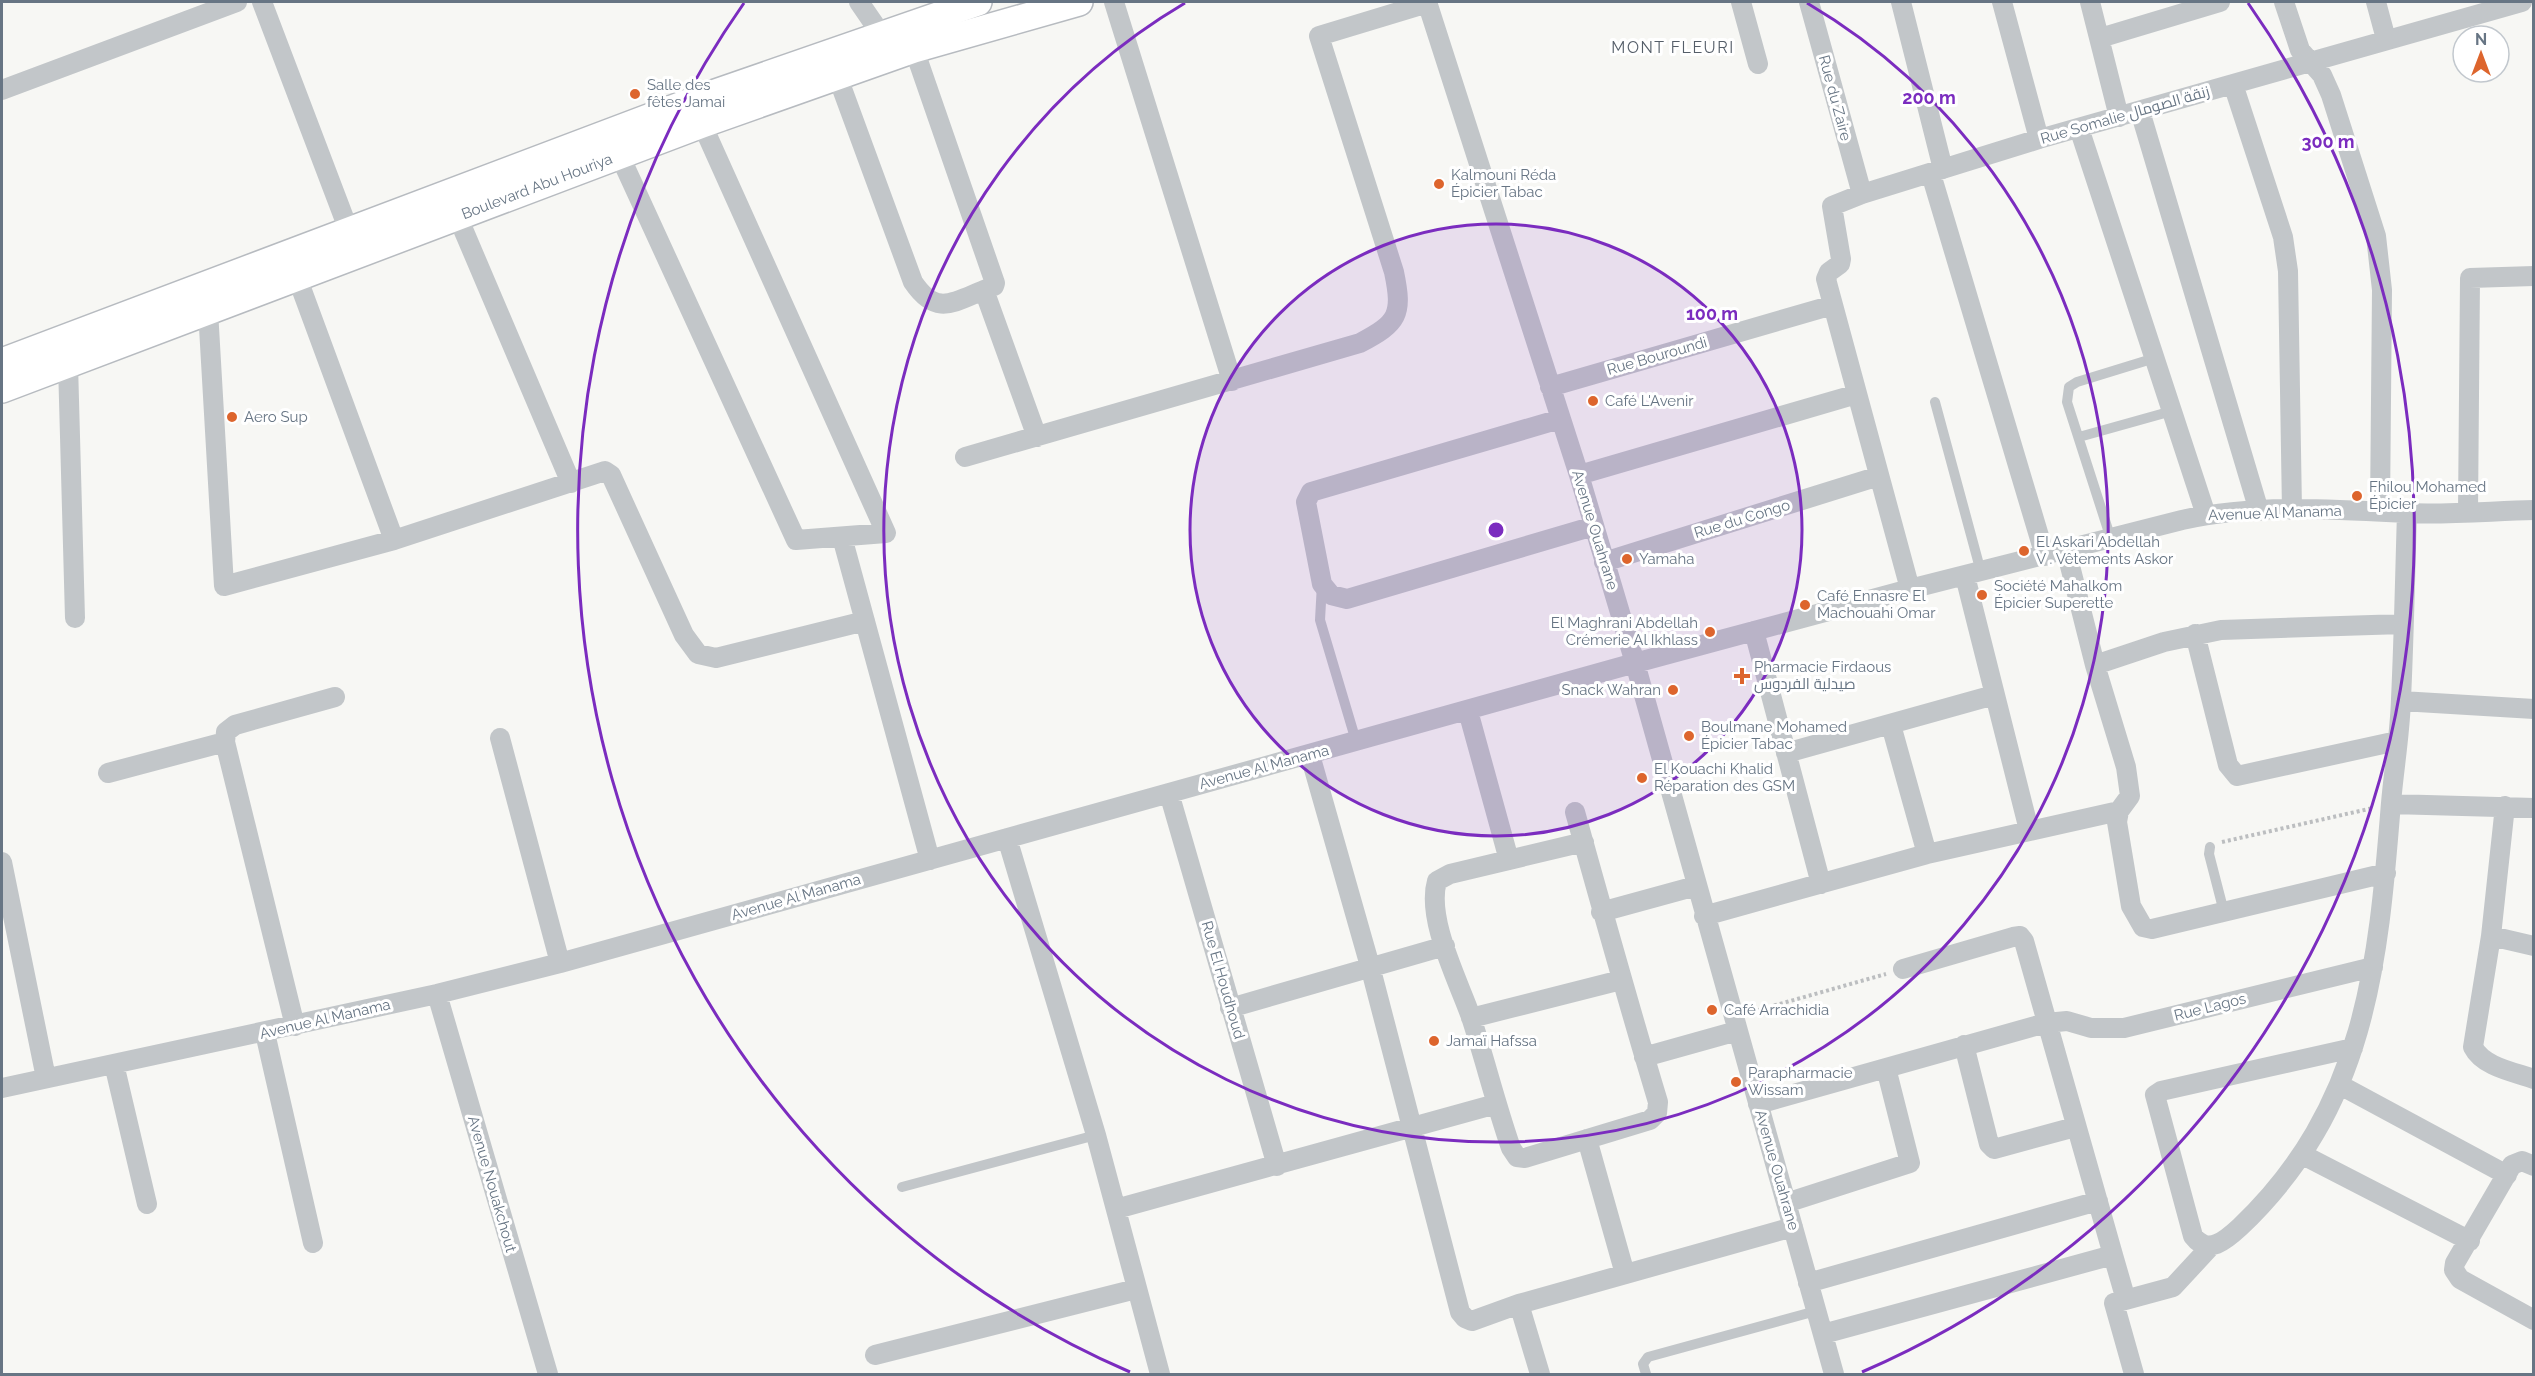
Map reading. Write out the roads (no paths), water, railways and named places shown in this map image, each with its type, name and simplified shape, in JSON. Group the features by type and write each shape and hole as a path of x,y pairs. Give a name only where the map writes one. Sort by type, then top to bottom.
{"main road":[{"name":"Boulevard Abu Houriya","path":"2,362 715,93 978,2"},
{"name":"Boulevard Abu Houriya","path":"2,389 619,154 837,75 915,49 1079,2"}],"street":[{"path":"2,90 237,2"},
{"path":"262,2 350,231"},
{"path":"859,2 881,34"},
{"path":"1114,2 1232,381"},
{"path":"965,457 1360,343 1387,329 1398,311 1398,292 1394,272 1319,36 1428,2"},
{"name":"Avenue Ouahrane","path":"1428,2 1579,475 1635,663 1834,1374"},
{"path":"1741,2 1758,64"},
{"name":"Rue du Zaire","path":"1809,2 1862,194"},
{"path":"1901,2 1937,171 2045,556"},
{"path":"2002,2 2039,139"},
{"path":"2090,2 2119,117"},
{"path":"2100,38 2191,6 2220,2"},
{"path":"2284,2 2300,50 2322,75 2331,95 2376,236 2382,290 2380,511"},
{"path":"2376,2 2386,39"},
{"name":"Rue Somalie زنقة الصومال","path":"1833,305 1826,275 1840,264 1841,260 1832,206 1862,194 2039,139 2522,2"},
{"path":"837,75 913,282 924,297 936,304 951,303 994,286 995,283 915,49"},
{"path":"2233,84 2283,237 2288,271 2292,510"},
{"path":"2140,111 2259,511"},
{"path":"619,154 796,540 886,533 702,124"},
{"path":"2079,128 2206,515"},
{"path":"458,215 571,483"},
{"path":"2468,512 2470,278 2534,276"},
{"path":"297,277 394,540"},
{"path":"984,290 1037,437"},
{"path":"1833,305 1910,589"},
{"name":"Rue Bouroundi","path":"1550,387 1833,305"},
{"path":"208,310 224,586 394,540 571,483 600,471 611,475 684,635 698,654 707,657 725,656 865,621"},
{"path":"68,364 75,618"},
{"path":"1579,475 1857,393"},
{"path":"1560,419 1311,492 1306,502 1322,584 1330,595 1347,598 1594,526"},
{"name":"Rue du Congo","path":"1604,562 1879,476"},
{"name":"Avenue Al Manama","path":"2,1088 265,1033 560,963 1635,663 1910,589 2206,515 2292,510 2407,513 2534,510"},
{"path":"2134,1374 2114,1303 2173,1287 2210,1247 2224,1242 2254,1213 2303,1155 2340,1085 2354,1048 2367,1005 2386,873 2401,701 2407,513"},
{"path":"842,537 930,860"},
{"path":"2066,550 2095,665 2126,766 2130,796 2119,811 2117,822 2131,906 2144,927 2152,929 2386,873"},
{"path":"1973,574 1995,695 2029,830"},
{"path":"2095,665 2195,634 2254,628 2403,624"},
{"path":"1754,632 1821,884"},
{"path":"2195,634 2228,765 2237,776 2397,741"},
{"path":"1786,753 1995,695"},
{"path":"295,1026 225,742 226,732 235,725 335,697"},
{"path":"2401,701 2534,709"},
{"path":"1468,711 1509,860"},
{"path":"1891,725 1927,854"},
{"path":"500,738 560,963"},
{"path":"108,773 225,742"},
{"path":"1310,755 1370,966 1460,1312 1465,1318 1472,1321 1519,1304 1793,1227"},
{"name":"Rue El Houdhoud","path":"1169,793 1277,1166"},
{"path":"2391,804 2534,808"},
{"path":"2505,806 2491,936 2473,1047 2476,1054 2488,1062 2534,1079"},
{"path":"1704,916 1927,854 2119,811"},
{"path":"1575,812 1584,842 1601,912 1658,1102 1657,1113 1650,1120 1525,1158 1516,1157 1496,1104 1471,1018 1445,946 1433,896 1437,881 1450,874 1584,842"},
{"path":"1007,838 1096,1135 1160,1374"},
{"path":"2,862 46,1078"},
{"path":"1601,912 1696,886"},
{"path":"1904,969 2020,936 2024,941 2126,1300"},
{"path":"2491,936 2534,946"},
{"path":"1230,1008 1445,946"},
{"name":"Rue Lagos","path":"1758,1104 2046,1023 2067,1022 2112,1030 2373,967"},
{"path":"1471,1018 1621,980"},
{"name":"Avenue Nouakchout","path":"436,994 548,1374"},
{"path":"1644,1057 1735,1024"},
{"path":"265,1033 313,1243"},
{"path":"1964,1045 1989,1144 1994,1149 2075,1127"},
{"path":"2210,1247 2199,1244 2193,1236 2155,1095 2161,1091 2354,1048"},
{"path":"114,1064 147,1204"},
{"path":"1786,1203 1910,1163 1886,1068"},
{"path":"2340,1085 2507,1175"},
{"path":"1116,1209 1496,1104"},
{"path":"1587,1139 1625,1274"},
{"path":"2303,1155 2470,1241"},
{"path":"2534,1166 2522,1161 2515,1162 2455,1263 2456,1275 2534,1320"},
{"path":"1808,1283 2098,1201"},
{"path":"1824,1334 2113,1255"},
{"path":"875,1355 1136,1289"},
{"path":"1519,1304 1540,1374"}],"lane":[{"path":"2111,539 2067,402 2068,387 2155,358"},
{"path":"1935,402 1973,574"},
{"path":"2079,437 2172,411"},
{"path":"1322,584 1320,620 1356,741"},
{"path":"2210,847 2209,854 2224,912"},
{"path":"902,1187 1096,1135"},
{"path":"1646,1374 1643,1364 1648,1357 1816,1311"}],"place":[{"name":"Salle des fêtes Jamai","path":"635,94"},
{"name":"Kalmouni Réda Épicier Tabac","path":"1439,184"},
{"name":"Café L'Avenir","path":"1593,401"},
{"name":"Aero Sup","path":"232,417"},
{"name":"Fhilou Mohamed Épicier","path":"2357,496"},
{"name":"El Askari Abdellah V . Vêtements Askor","path":"2024,551"},
{"name":"Yamaha","path":"1627,559"},
{"name":"Société Mahalkom Épicier Superette","path":"1982,595"},
{"name":"Café Ennasre El Machouahi Omar","path":"1805,605"},
{"name":"El Maghrani Abdellah Crémerie Al Ikhlass","path":"1710,632"},
{"name":"Pharmacie Firdaous صيدلية الفردوس","path":"1742,676"},
{"name":"Snack Wahran","path":"1673,690"},
{"name":"Boulmane Mohamed Épicier Tabac","path":"1689,736"},
{"name":"El Kouachi Khalid Réparation des GSM","path":"1642,778"},
{"name":"Café Arrachidia","path":"1712,1010"},
{"name":"Jamaï Hafssa","path":"1434,1041"},
{"name":"Parapharmacie Wissam","path":"1736,1082"}],"district":[{"name":"MONT FLEURI","path":"1673,47"}]}
